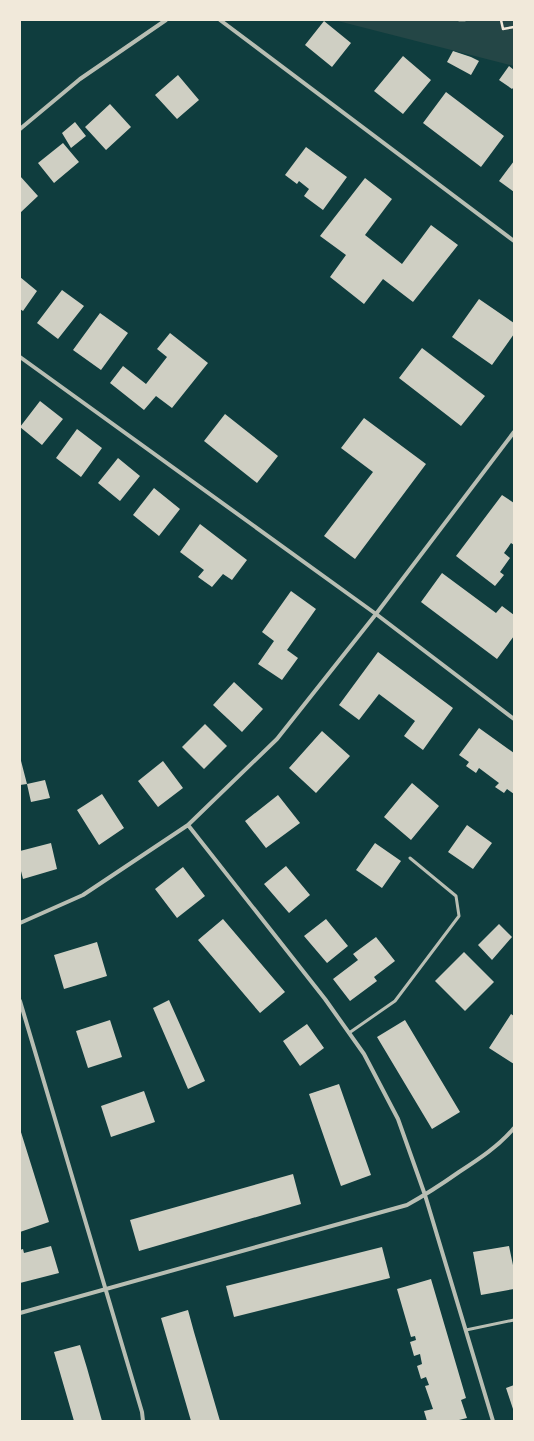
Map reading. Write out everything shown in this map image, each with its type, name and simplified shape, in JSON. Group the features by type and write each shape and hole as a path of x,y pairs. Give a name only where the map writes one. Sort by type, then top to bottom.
{"street":[{"path":"20,129 80,79 166,20"},
{"path":"220,20 514,241"},
{"path":"20,357 376,614 514,719"},
{"path":"20,923 83,895 188,825 277,739 376,614 514,432"},
{"path":"188,825 325,999 364,1054 398,1119 425,1195 493,1421"},
{"path":"20,1001 106,1289 142,1412 143,1421"},
{"path":"20,1313 407,1205 425,1195 484,1156 503,1140 514,1128"}],"lane":[{"path":"349,1033 395,1001 458,916 456,896 410,858"},
{"path":"466,1330 514,1320"}],"path":[{"path":"459,20 465,20"},
{"path":"501,20 503,29 514,27"}],"shaded area":[{"path":"334,20 514,20 514,66"}],"building":[{"path":"324,21 351,43 332,67 305,45"},
{"path":"453,51 479,61 471,75 447,62"},
{"path":"403,56 431,80 403,114 374,91"},
{"path":"509,66 514,70 514,87 512,89 499,80"},
{"path":"178,75 199,100 177,119 155,95"},
{"path":"446,92 504,136 481,167 423,123"},
{"path":"110,104 131,127 106,150 85,127"},
{"path":"75,122 86,136 71,148 62,133"},
{"path":"63,143 79,162 54,183 38,163"},
{"path":"306,147 347,177 323,210 304,196 309,189 299,181 297,184 285,175"},
{"path":"514,161 514,192 499,181"},
{"path":"20,176 38,196 20,213"},
{"path":"365,178 392,199 365,235 402,264 431,225 458,245 413,302 383,279 364,304 330,277 346,255 320,236"},
{"path":"20,277 37,291 23,311 20,309"},
{"path":"62,290 84,306 58,339 37,323"},
{"path":"479,299 514,323 514,334 492,365 452,337"},
{"path":"100,313 128,333 101,370 73,350"},
{"path":"170,333 208,363 172,408 156,396 144,410 110,383 123,366 146,384 167,357 157,349"},
{"path":"422,348 485,396 461,426 399,378"},
{"path":"40,401 63,419 42,445 20,427"},
{"path":"225,414 278,456 257,483 204,441"},
{"path":"364,418 426,464 355,559 324,536 373,472 341,448"},
{"path":"77,429 102,448 81,477 56,458"},
{"path":"118,458 140,476 120,501 98,483"},
{"path":"154,488 180,509 159,536 133,515"},
{"path":"502,495 514,503 514,545 511,543 504,553 510,558 500,572 504,575 495,586 456,556"},
{"path":"200,524 247,560 232,580 223,574 212,587 198,577 204,570 180,552"},
{"path":"442,573 496,613 502,606 514,615 514,636 497,659 421,602"},
{"path":"291,591 316,609 287,650 298,658 282,680 258,664 274,641 262,632"},
{"path":"378,652 453,708 423,750 404,736 415,721 379,694 359,720 339,705"},
{"path":"234,682 263,709 242,732 213,705"},
{"path":"205,724 227,746 204,769 182,747"},
{"path":"479,728 514,753 514,794 507,789 504,793 495,787 499,783 479,768 476,773 466,766 469,762 459,755"},
{"path":"322,731 350,756 316,793 289,768"},
{"path":"20,757 27,784 20,785"},
{"path":"163,761 183,788 158,807 138,781"},
{"path":"45,780 50,798 31,802 27,784"},
{"path":"412,783 439,806 411,840 384,817"},
{"path":"102,794 124,828 99,845 77,810"},
{"path":"278,795 300,823 266,848 245,821"},
{"path":"467,825 492,843 473,869 448,852"},
{"path":"51,843 57,869 23,879 20,867 20,851"},
{"path":"375,843 401,861 382,888 356,870"},
{"path":"286,866 310,895 289,913 264,884"},
{"path":"183,867 205,896 177,918 155,889"},
{"path":"223,919 285,992 260,1013 198,940"},
{"path":"326,919 348,946 327,963 304,936"},
{"path":"499,924 512,937 492,960 478,945"},
{"path":"376,937 395,961 374,977 377,981 350,1001 333,979 358,960 353,954"},
{"path":"97,942 107,976 64,989 54,955"},
{"path":"464,952 494,982 465,1011 435,981"},
{"path":"169,1000 205,1081 188,1089 153,1008"},
{"path":"511,1014 514,1016 514,1064 489,1048"},
{"path":"110,1020 122,1057 88,1068 76,1031"},
{"path":"405,1020 460,1112 432,1129 377,1037"},
{"path":"307,1024 324,1048 300,1066 283,1041"},
{"path":"339,1084 371,1175 341,1186 309,1094"},
{"path":"144,1091 155,1122 111,1137 101,1106"},
{"path":"20,1129 49,1222 20,1232"},
{"path":"293,1174 301,1204 139,1251 130,1220"},
{"path":"51,1246 59,1273 20,1283 20,1250 23,1249 24,1253"},
{"path":"509,1246 514,1270 514,1289 481,1295 473,1252"},
{"path":"382,1247 390,1278 234,1317 226,1286"},
{"path":"431,1279 466,1398 461,1400 467,1418 455,1421 427,1421 424,1411 433,1409 425,1386 429,1385 426,1377 421,1379 417,1366 422,1364 420,1354 414,1356 410,1342 416,1340 415,1336 411,1337 397,1289"},
{"path":"188,1310 220,1421 191,1421 161,1318"},
{"path":"80,1345 102,1421 74,1421 54,1352"},
{"path":"514,1385 514,1412 506,1388"}]}
